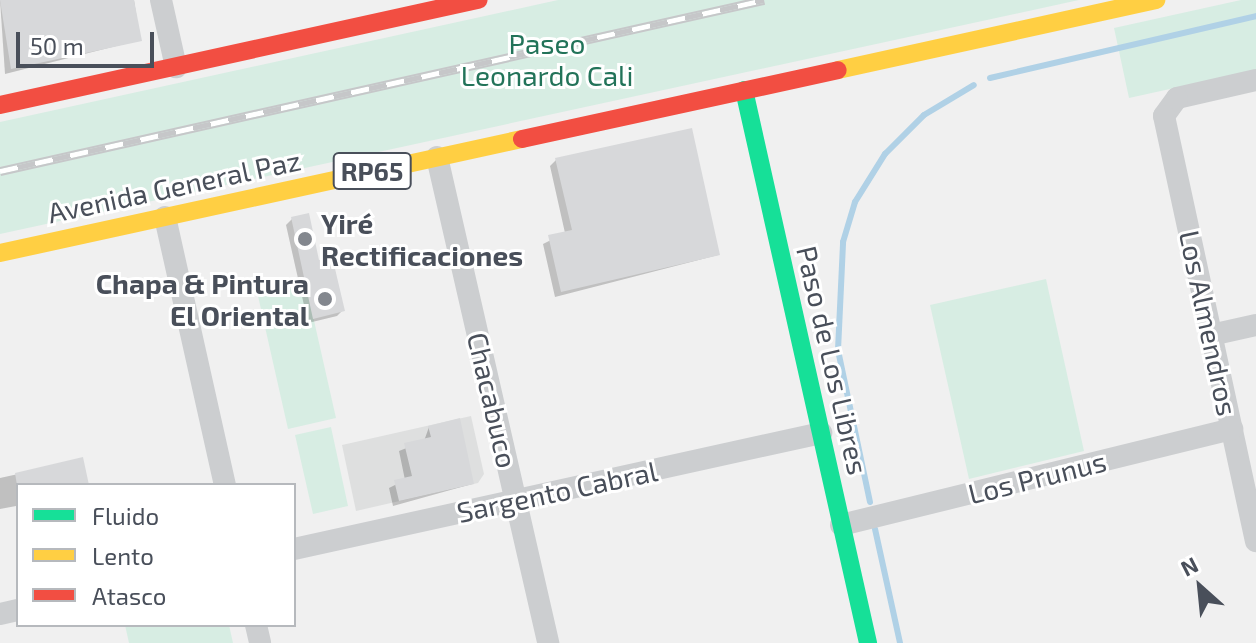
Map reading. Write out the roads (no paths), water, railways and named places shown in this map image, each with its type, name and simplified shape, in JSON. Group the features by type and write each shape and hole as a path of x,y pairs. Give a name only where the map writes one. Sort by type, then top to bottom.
{"main road":[{"path":"0,105 176,67 410,8 479,0"},
{"name":"Avenida General Paz","path":"0,253 1156,0"},
{"name":"Paso de Los Libres","path":"744,90 868,643"}],"street":[{"path":"161,0 176,67"},
{"name":"Los Almendros","path":"1256,80 1167,106 1211,335 1256,541"},
{"name":"Chacabuco","path":"437,157 548,643"},
{"path":"165,217 225,483"},
{"path":"1211,335 1256,325"},
{"name":"Los Prunus","path":"841,525 1232,429"},
{"name":"Sargento Cabral","path":"296,549 821,433"}],"waterway":[{"path":"990,78 1256,16"},
{"path":"870,502 838,350 843,242 855,202 885,154 924,115 974,85"},
{"path":"875,529 900,643"}],"railway":[{"path":"0,171 764,0"}],"place":[{"name":"Yiré Rectificaciones","path":"305,239"},
{"name":"Chapa & Pintura El Oriental","path":"325,299"}],"park label":[{"name":"Paseo Leonardo Cali","path":"547,59"}]}
